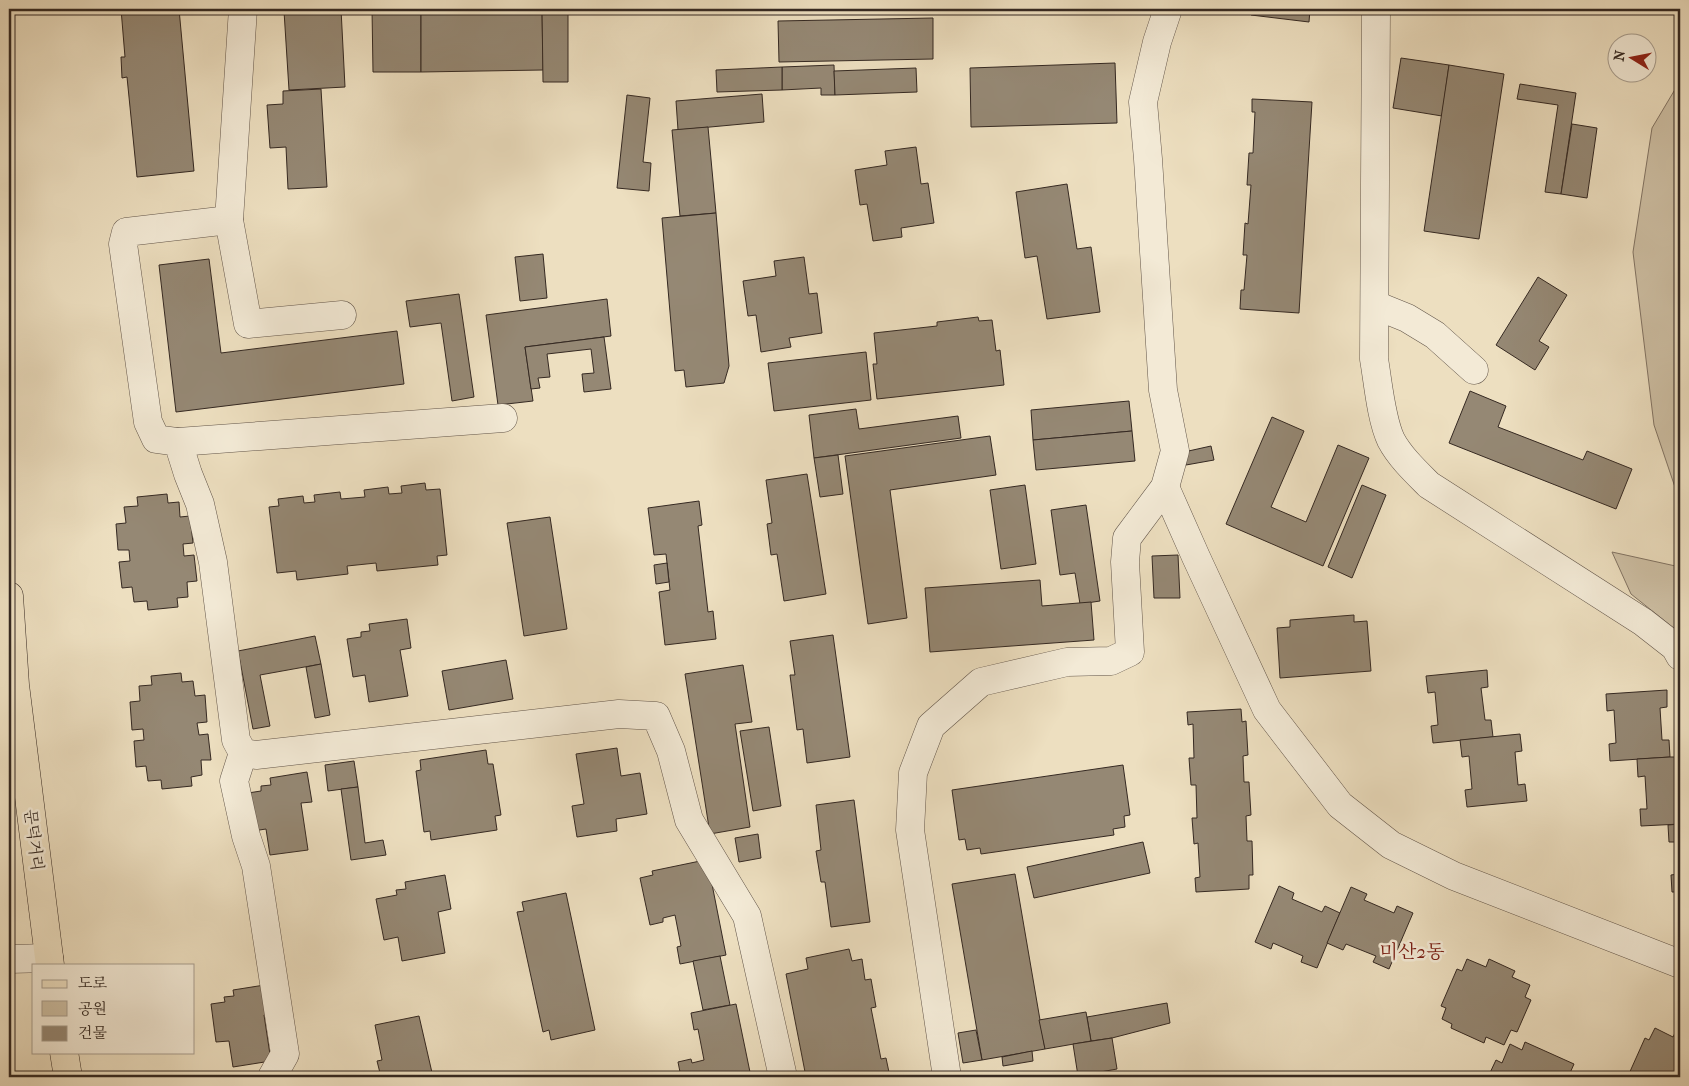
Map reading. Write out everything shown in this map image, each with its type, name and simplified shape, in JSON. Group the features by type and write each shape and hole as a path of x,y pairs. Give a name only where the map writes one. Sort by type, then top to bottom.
{"main road":[{"name":"문덕거리","path":"9,596 15,685 49,961"},
{"path":"64,1054 68,1077"}],"street":[{"path":"243,9 229,220 248,324 342,315"},
{"path":"947,1077 910,830 913,773 931,726 981,682 1067,662 1111,661 1130,652 1126,562 1127,538 1165,487 1175,451 1163,390 1143,102 1157,42 1168,9"},
{"path":"1376,9 1374,359 1382,408 1391,440 1409,465 1429,485 1643,622 1675,647 1680,656"},
{"path":"229,220 126,232 123,244 148,422 156,439 178,442 503,418"},
{"path":"1375,305 1407,318 1435,335 1474,370"},
{"path":"178,442 200,504 213,562 236,740 243,753 234,781 246,836 256,866 285,1054 272,1077"},
{"path":"1165,487 1267,710 1340,805 1391,845 1454,876 1680,964"},
{"path":"243,753 256,755 619,714 656,716 671,751 688,820 748,916 782,1077"},
{"path":"9,959 49,961"}],"green space":[{"path":"1680,81 1680,502 1654,425 1633,252 1652,128"},
{"path":"1612,552 1680,567 1680,633 1631,594"}],"building":[{"path":"121,9 179,9 194,171 137,177 127,77 122,78 121,57 125,57"},
{"path":"275,9 341,9 345,87 289,90 284,11 275,12"},
{"path":"372,9 421,9 421,72 373,72"},
{"path":"421,9 542,9 543,70 421,72"},
{"path":"542,9 568,9 568,82 543,82"},
{"path":"1252,9 1310,9 1309,22 1251,15"},
{"path":"933,18 933,59 779,62 778,21"},
{"path":"1401,58 1449,65 1442,116 1393,108"},
{"path":"1115,63 1117,123 971,127 970,68"},
{"path":"834,65 835,95 821,95 821,88 782,90 782,67"},
{"path":"1449,65 1504,74 1479,239 1424,231"},
{"path":"782,67 782,90 717,92 716,70"},
{"path":"916,68 917,92 835,95 834,71"},
{"path":"1520,84 1576,93 1561,194 1545,192 1558,105 1517,99"},
{"path":"321,89 327,187 288,189 286,147 270,148 267,105 283,104 283,91"},
{"path":"762,94 764,122 678,130 676,101"},
{"path":"627,95 650,98 643,162 651,163 649,191 617,188"},
{"path":"1252,99 1312,102 1299,313 1240,309 1241,290 1244,290 1247,255 1243,255 1245,223 1248,224 1251,185 1247,185 1249,153 1253,153 1255,112 1252,112"},
{"path":"1572,124 1597,128 1587,198 1561,194"},
{"path":"708,127 716,213 680,216 672,130"},
{"path":"916,147 921,184 928,183 934,223 901,228 902,237 873,241 867,204 860,205 855,170 887,165 885,151"},
{"path":"1067,184 1077,249 1091,247 1100,312 1047,319 1037,256 1025,258 1016,192"},
{"path":"716,213 729,366 724,383 686,387 684,370 675,371 662,218"},
{"path":"543,254 547,298 520,301 515,257"},
{"path":"804,257 809,294 817,293 822,333 789,338 791,347 761,352 756,315 748,316 743,281 776,276 774,261"},
{"path":"209,259 221,353 397,331 404,384 176,412 159,265"},
{"path":"1538,277 1567,295 1539,341 1549,347 1535,370 1496,345"},
{"path":"459,294 474,397 452,401 441,323 410,327 406,301"},
{"path":"607,299 611,336 525,347 533,401 498,405 486,315"},
{"path":"978,317 979,321 992,320 996,351 1000,350 1004,385 877,399 873,364 877,364 874,333 937,326 937,322"},
{"path":"604,337 611,389 584,392 582,374 594,373 591,349 547,354 550,377 538,378 540,388 531,389 525,347"},
{"path":"866,352 871,400 774,411 768,363"},
{"path":"1470,391 1506,406 1498,427 1583,460 1587,451 1632,469 1616,509 1449,443"},
{"path":"1129,401 1132,431 1033,440 1031,410"},
{"path":"856,409 859,429 958,416 961,438 814,458 809,415"},
{"path":"1272,417 1304,431 1271,507 1306,522 1338,445 1369,458 1323,566 1226,524"},
{"path":"1132,431 1135,461 1036,470 1033,440"},
{"path":"990,436 996,475 890,490 907,618 868,624 845,456"},
{"path":"1211,446 1214,460 1186,465 1184,452"},
{"path":"838,455 843,494 820,497 814,458"},
{"path":"807,474 826,594 784,601 777,554 771,555 767,524 772,523 766,480"},
{"path":"425,483 426,490 440,489 447,555 437,556 438,565 377,571 376,563 347,566 348,574 297,580 296,571 277,573 269,507 279,506 278,499 303,496 304,503 315,502 314,495 340,492 341,499 365,497 364,490 388,487 389,494 402,493 401,486"},
{"path":"1025,485 1036,564 1001,569 990,490"},
{"path":"1362,485 1386,495 1352,578 1328,567"},
{"path":"167,494 168,503 179,502 180,517 190,516 193,543 183,544 184,556 194,555 197,581 187,582 188,597 177,598 178,607 148,610 147,601 134,602 132,587 122,588 119,562 130,561 129,550 118,550 116,524 126,523 124,507 138,506 137,497"},
{"path":"699,501 702,525 698,526 708,612 713,611 716,639 665,645 659,592 670,590 666,554 654,555 648,508"},
{"path":"1086,505 1100,601 1080,604 1075,573 1060,575 1051,510"},
{"path":"550,517 567,629 524,636 507,523"},
{"path":"1178,555 1180,598 1154,598 1152,556"},
{"path":"667,563 669,582 656,584 654,565"},
{"path":"1040,580 1042,606 1091,602 1094,640 930,652 925,588"},
{"path":"1354,615 1354,622 1367,621 1371,671 1280,678 1277,628 1290,627 1290,620"},
{"path":"407,619 411,648 400,650 408,696 369,702 365,675 353,677 347,639 361,637 361,632 370,631 369,624"},
{"path":"833,635 850,757 807,763 803,729 797,730 790,675 795,675 790,641"},
{"path":"315,636 321,664 260,675 270,726 253,729 238,651"},
{"path":"506,660 513,699 449,710 442,671"},
{"path":"321,664 330,715 315,718 306,667"},
{"path":"743,665 752,722 735,724 750,827 710,834 685,674"},
{"path":"1487,670 1488,687 1481,688 1485,720 1491,720 1493,737 1433,743 1431,726 1438,725 1435,692 1428,693 1426,676"},
{"path":"181,673 182,682 193,681 195,696 205,695 207,722 197,723 199,735 208,734 211,760 201,760 202,775 191,777 192,786 162,789 161,780 148,781 146,766 136,767 134,741 144,740 143,729 132,730 130,702 140,701 139,686 152,685 151,676"},
{"path":"1667,690 1667,707 1660,708 1662,740 1669,740 1670,757 1610,761 1609,744 1616,743 1614,710 1607,711 1606,694"},
{"path":"1241,709 1242,722 1246,721 1248,755 1243,756 1244,782 1249,782 1251,815 1246,816 1247,841 1252,841 1253,875 1249,875 1249,889 1196,892 1195,878 1200,877 1198,843 1194,844 1192,818 1197,818 1196,785 1191,785 1189,758 1194,758 1193,724 1188,725 1187,712"},
{"path":"769,727 781,806 753,811 740,731"},
{"path":"1520,734 1522,751 1515,752 1518,785 1525,784 1527,801 1467,807 1465,790 1472,789 1469,756 1462,757 1460,740"},
{"path":"617,748 621,776 640,773 647,814 616,819 617,831 577,837 572,806 584,804 576,754"},
{"path":"486,750 488,764 493,764 501,815 495,816 497,830 431,840 430,831 424,832 416,771 421,770 420,760"},
{"path":"1680,757 1680,824 1641,826 1640,809 1647,809 1645,776 1638,777 1637,759"},
{"path":"354,761 358,787 328,791 325,765"},
{"path":"1123,765 1130,815 1124,816 1125,827 1113,829 1114,835 981,854 980,848 967,850 965,839 959,840 952,790"},
{"path":"307,772 312,802 301,803 308,850 270,855 266,829 253,831 248,793 261,791 261,786 271,785 270,778"},
{"path":"358,787 365,843 383,840 386,855 351,860 341,789"},
{"path":"854,800 870,922 831,927 825,882 821,882 816,851 821,850 816,805"},
{"path":"1680,824 1680,892 1672,892 1671,875 1678,874 1676,842 1669,842 1668,825"},
{"path":"758,834 761,858 739,862 735,838"},
{"path":"1143,842 1150,873 1034,898 1027,867"},
{"path":"705,860 708,864 726,955 680,964 677,947 681,946 675,915 663,918 663,922 650,925 640,878 653,875 652,871"},
{"path":"1015,874 1045,1049 982,1060 952,884"},
{"path":"445,875 451,909 438,912 445,953 402,961 398,937 384,940 376,899 397,895 396,890 406,889 405,882"},
{"path":"1279,886 1294,893 1292,899 1322,912 1325,906 1340,913 1317,968 1301,962 1303,956 1273,943 1271,949 1255,942"},
{"path":"1351,887 1367,894 1364,900 1394,913 1397,906 1413,913 1389,969 1373,962 1376,956 1346,944 1343,950 1327,943"},
{"path":"566,893 595,1030 551,1040 549,1030 543,1032 517,912 524,911 522,902"},
{"path":"849,949 852,961 862,959 865,980 871,979 876,1007 871,1008 881,1059 886,1058 890,1077 806,1077 786,974 808,969 806,958"},
{"path":"720,956 730,1005 703,1010 693,961"},
{"path":"1467,959 1486,967 1489,959 1515,971 1512,977 1530,985 1525,997 1531,1000 1517,1032 1511,1030 1504,1045 1486,1037 1484,1043 1451,1028 1452,1024 1442,1019 1446,1008 1441,1006 1457,969 1462,971"},
{"path":"271,984 275,1013 264,1015 271,1061 233,1067 229,1041 216,1042 211,1004 225,1002 224,997 234,996 233,990"},
{"path":"1167,1003 1170,1023 1112,1038 1091,1041 1087,1017"},
{"path":"736,1004 751,1077 681,1077 678,1062 691,1059 692,1063 704,1060 698,1029 694,1030 691,1013"},
{"path":"1086,1012 1091,1041 1045,1049 1039,1020"},
{"path":"419,1016 433,1077 381,1077 377,1061 382,1060 375,1025"},
{"path":"1655,1028 1673,1037 1677,1029 1680,1030 1680,1077 1628,1076 1645,1038 1649,1040"},
{"path":"976,1030 982,1060 963,1063 958,1033"},
{"path":"1112,1038 1117,1069 1078,1076 1073,1044"},
{"path":"1525,1042 1574,1064 1570,1073 1579,1077 1488,1077 1496,1060 1502,1063 1510,1044 1522,1050"},
{"path":"1032,1051 1033,1061 1003,1066 1002,1057"}],"district":[{"name":"미산2동","path":"1412,952"}]}
